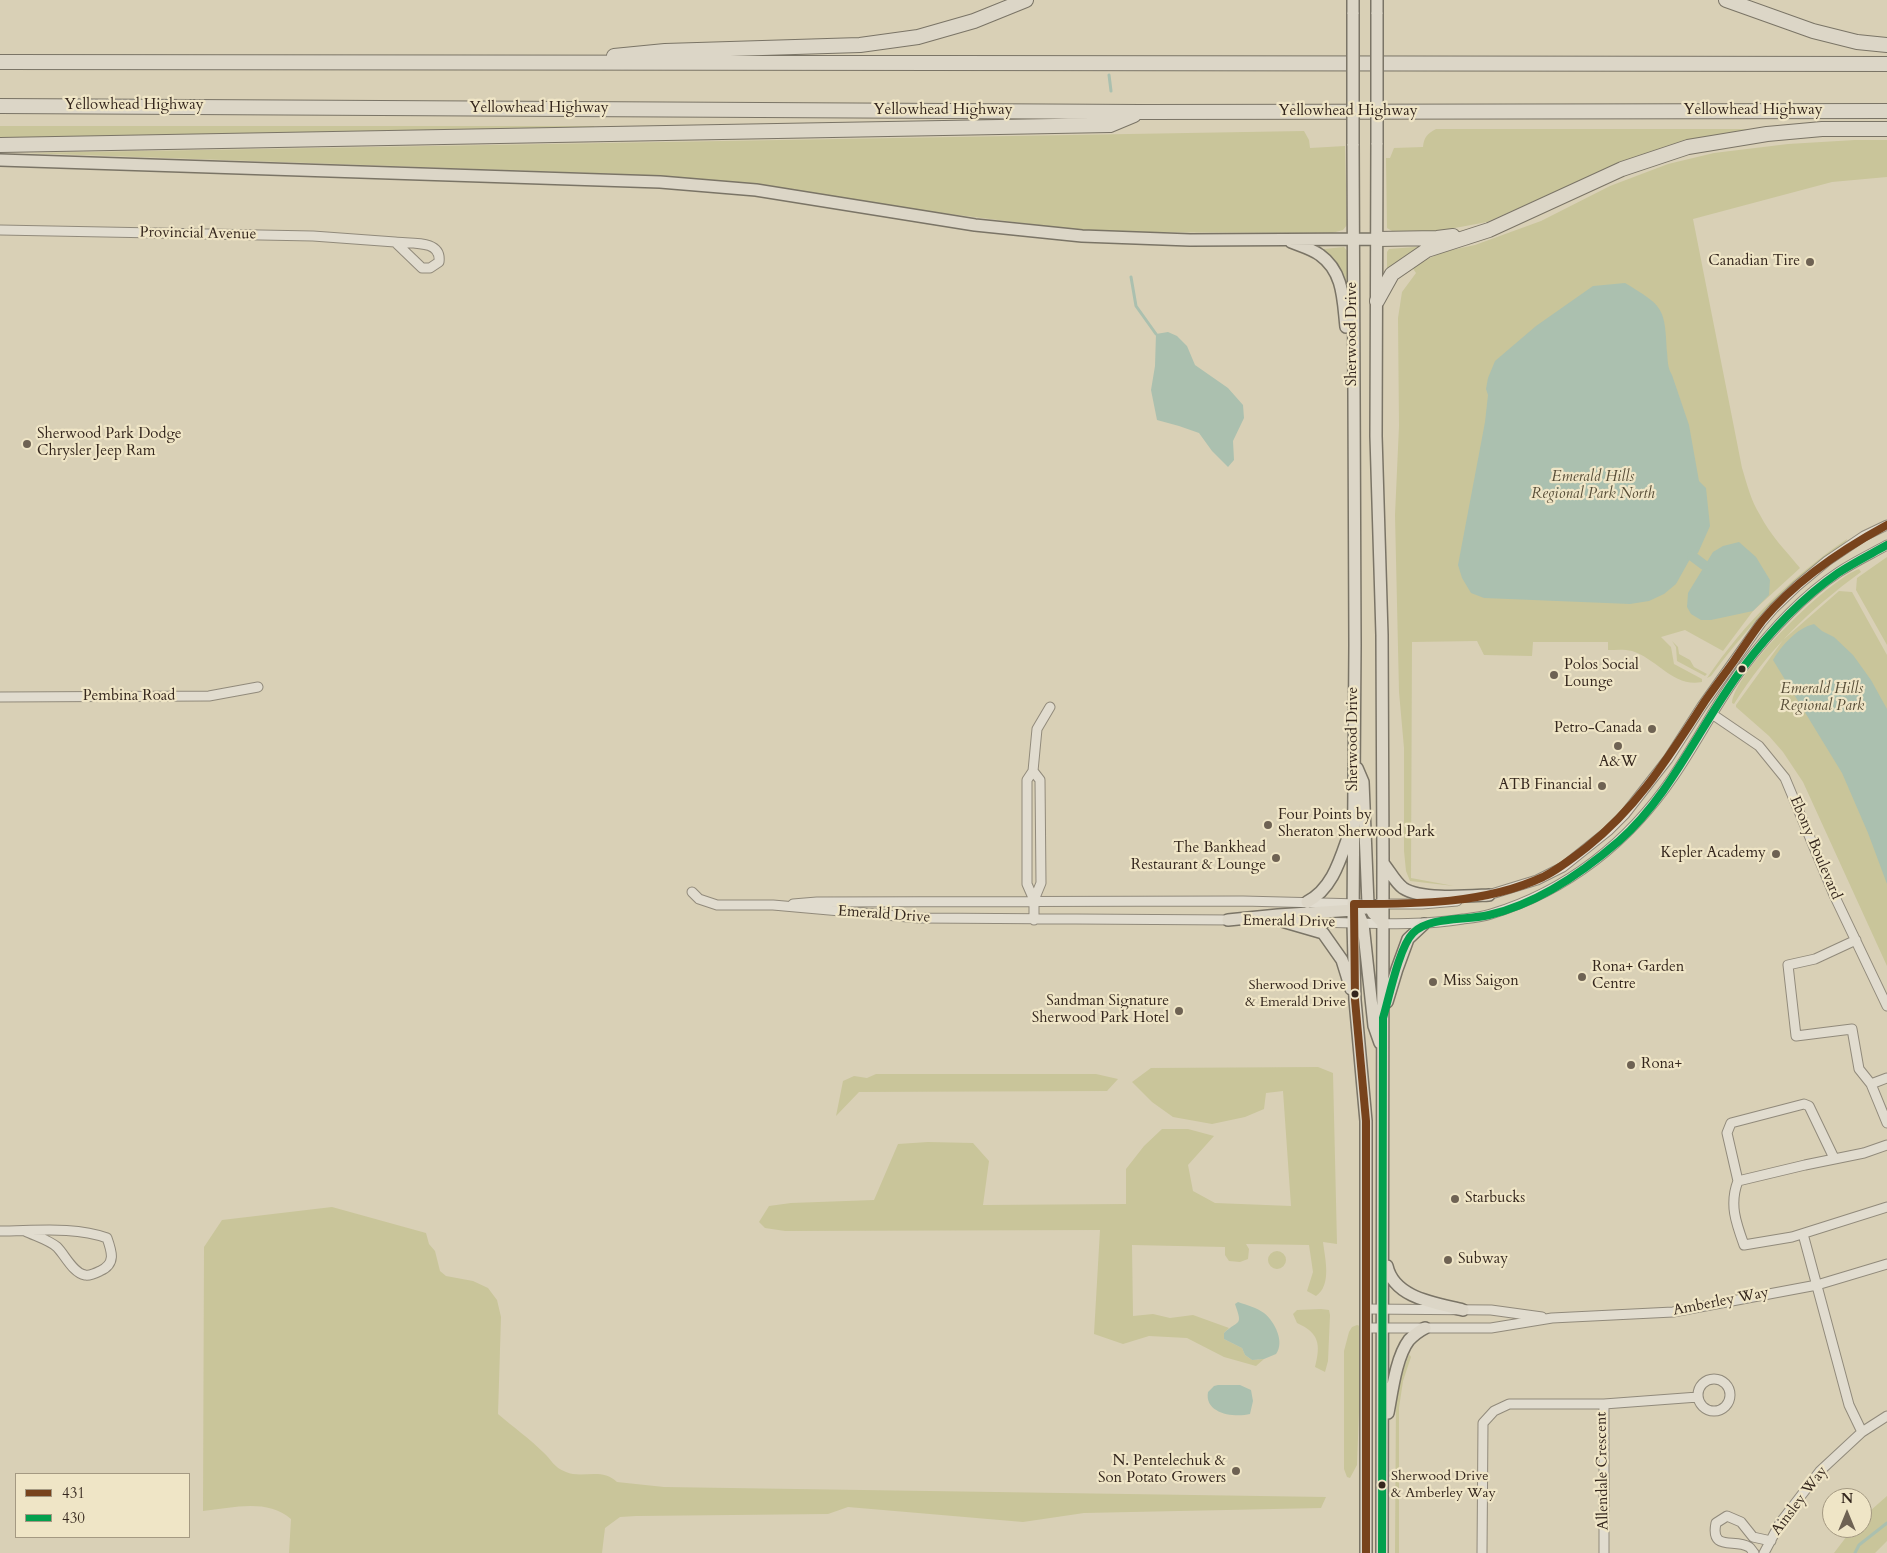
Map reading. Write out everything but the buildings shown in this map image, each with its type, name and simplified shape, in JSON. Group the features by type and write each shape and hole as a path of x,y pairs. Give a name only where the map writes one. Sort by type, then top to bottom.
{"highway":[{"path":"546,64 665,50 860,46 918,37 974,21 1026,0"},
{"path":"1726,0 1813,31 1857,42 1887,45"},
{"path":"0,54 61,62"},
{"path":"0,62 1887,64"},
{"name":"Yellowhead Highway","path":"0,106 1141,112 1887,111"},
{"path":"0,145 1110,125 1141,112"},
{"path":"1377,301 1392,274 1427,250 1488,230 1622,170 1688,147 1767,134 1822,129 1887,129"},
{"path":"1378,239 1437,238 1488,230"}],"main road":[{"name":"Sherwood Drive","path":"1353,0 1354,823 1361,907 1358,923 1355,1000 1366,1121 1366,1553"},
{"name":"Sherwood Drive","path":"1377,0 1378,239 1376,436 1382,635 1384,924 1382,1553"},
{"path":"0,160 660,182 756,190 975,225 1082,236 1190,240 1378,239"},
{"path":"1288,240 1320,254 1331,264 1338,276 1343,298 1352,374"},
{"path":"1354,762 1363,782 1361,907"},
{"path":"1307,902 1316,897 1331,881 1354,823"},
{"path":"1383,863 1403,888 1416,892 1443,897 1489,895"},
{"path":"1228,920 1383,904"},
{"path":"1361,907 1384,924"},
{"path":"1284,922 1323,933 1342,960 1355,1000"},
{"path":"1358,923 1374,1026 1383,1050"},
{"path":"1383,1018 1396,969 1408,939 1424,924"},
{"path":"1382,1243 1388,1271 1395,1284 1415,1296 1463,1310"},
{"path":"1382,1452 1388,1411 1400,1360 1409,1340 1425,1328"}],"street":[{"name":"Provincial Avenue","path":"0,230 313,236 395,242 431,245 440,256 439,262 430,268 422,268 395,242"},
{"path":"1383,904 1453,902 1489,895 1537,880 1563,867 1608,831 1625,814 1668,759 1702,706 1761,623 1774,608 1827,561 1864,536 1887,525"},
{"name":"Emerald Drive","path":"692,892 699,899 717,905 773,906 919,918 1228,920 1424,924 1489,915 1538,897 1578,874 1620,840 1641,818 1673,777 1712,714 1763,643 1804,600 1838,573 1887,545"},
{"name":"Pembina Road","path":"0,697 209,696 258,687"},
{"path":"1034,900 1027,884 1027,780 1033,771 1036,729 1050,707"},
{"name":"Ebony Boulevard","path":"1712,714 1759,746 1785,778 1834,895 1887,1006"},
{"path":"1033,771 1040,780 1040,883 1034,900 1034,920"},
{"name":"Emerald Drive","path":"773,906 817,902 1034,900 1307,902 1361,907"},
{"path":"1856,940 1815,959 1788,965 1796,1036 1852,1029 1859,1069 1871,1084 1887,1123"},
{"path":"1871,1084 1887,1078"},
{"path":"1834,1158 1809,1106 1804,1104 1731,1123 1727,1133 1738,1181 1735,1189 1734,1217 1744,1245 1803,1234 1887,1207"},
{"path":"1738,1181 1834,1158 1864,1153 1887,1145"},
{"path":"0,1232 26,1231 85,1231 107,1238 112,1258 107,1268 96,1273 84,1275 76,1270 55,1245 26,1231"},
{"path":"1803,1234 1849,1405 1862,1432"},
{"name":"Amberley Way","path":"1366,1328 1491,1328 1552,1318 1673,1312 1818,1285 1887,1264"},
{"name":"Amberley Way","path":"1366,1309 1491,1310 1552,1318"},
{"path":"1604,1404 1698,1397"},
{"name":"Allendale Crescent","path":"1482,1553 1483,1423 1494,1411 1509,1404 1604,1404 1604,1553"},
{"name":"Ainsley Way","path":"1764,1553 1780,1523 1820,1471 1862,1432 1887,1416"},
{"path":"1754,1553 1748,1546 1720,1541 1714,1531 1716,1523 1727,1516 1734,1518 1741,1522 1753,1537 1771,1541"}],"green space":[{"path":"0,126 594,126 594,128 321,132 0,141"},
{"path":"1436,129 1788,129 1756,132 1588,179 1487,222 1428,233 1405,235 1392,231 1387,228 1386,158 1390,158 1394,148 1423,147 1426,136"},
{"path":"1304,131 1309,140 1310,148 1345,146 1347,225 1343,230 1332,233 1095,232 917,210 757,185 621,174 24,153"},
{"name":"Emerald Hills Regional Park North","path":"1887,140 1887,177 1832,182 1693,219 1742,468 1754,504 1768,529 1800,568 1753,611 1723,651 1685,630 1661,637 1671,647 1674,664 1702,679 1702,682 1692,683 1683,681 1632,651 1608,650 1608,642 1533,642 1532,656 1484,655 1477,641 1412,642 1411,878 1454,886 1410,881 1406,871 1404,851 1404,748 1399,692 1395,515 1399,426 1398,318 1402,292 1416,273 1412,267 1442,252 1475,245 1541,221 1610,186 1668,164 1714,153 1788,144"},
{"path":"1428,246 1388,270 1387,252 1389,249"},
{"path":"1344,247 1348,252 1346,293 1324,251 1324,249"},
{"path":"1847,539 1846,542 1807,572 1773,603 1742,637 1711,676 1707,678 1737,638 1770,602 1807,569"},
{"name":"Emerald Hills Regional Park","path":"1887,557 1887,645 1856,590 1857,578"},
{"path":"1859,569 1861,572 1824,601 1791,632 1761,666 1734,704 1732,703 1737,689 1765,649 1826,590"},
{"name":"Emerald Hills Regional Park","path":"1839,591 1852,592 1887,655 1887,966 1803,782 1783,752 1769,736 1736,707 1783,640"},
{"path":"1672,641 1678,647 1679,654 1690,660 1694,667 1707,674 1705,676 1677,661 1676,647"},
{"path":"1318,1067 1333,1073 1337,1244 1323,1242 1326,1279 1321,1291 1316,1296 1307,1291 1313,1272 1309,1245 1246,1244 1249,1249 1248,1259 1240,1262 1229,1261 1225,1255 1225,1247 1132,1245 1133,1316 1153,1314 1170,1318 1193,1315 1229,1328 1224,1333 1224,1339 1242,1348 1245,1355 1252,1360 1264,1359 1256,1366 1224,1357 1187,1338 1149,1336 1123,1344 1094,1334 1100,1230 785,1231 765,1228 759,1222 769,1206 791,1203 874,1200 898,1144 928,1142 973,1143 989,1161 983,1205 1126,1204 1126,1169 1144,1146 1162,1129 1188,1129 1214,1136 1188,1165 1193,1191 1215,1203 1291,1206 1283,1091 1266,1093 1264,1109 1245,1117 1212,1124 1173,1117 1152,1102 1132,1082 1151,1068"},
{"path":"876,1074 1096,1074 1118,1079 1107,1091 859,1092 836,1116 843,1081 854,1076 867,1078"},
{"path":"332,1207 426,1233 429,1244 435,1251 440,1271 446,1276 473,1281 488,1288 497,1300 501,1317 498,1414 538,1447 555,1466 572,1474 598,1474 605,1475 617,1482 664,1487 1326,1497 1321,1508 1084,1513 1023,1522 848,1507 828,1514 636,1516 620,1517 605,1528 602,1553 289,1553 291,1519 282,1513 260,1506 203,1511 204,1247 222,1220"},
{"path":"1273,1251 1281,1251 1286,1256 1284,1267 1273,1269 1268,1264 1268,1256"},
{"path":"1297,1310 1329,1310 1330,1315 1328,1361 1325,1372 1315,1367 1318,1346 1314,1335 1297,1323 1293,1314"},
{"path":"1360,1326 1362,1331 1357,1465 1350,1478 1347,1477 1344,1469 1344,1351 1349,1332 1352,1327"},
{"path":"1409,1354 1411,1357 1403,1381 1399,1408 1399,1553 1395,1553 1396,1399"},
{"path":"1887,1496 1887,1541 1875,1553 1834,1553 1845,1538 1872,1538 1872,1509"}],"shaded area":[{"path":"1625,283 1654,303 1660,309 1663,316 1668,366 1689,425 1699,481 1706,488 1710,526 1698,553 1690,559 1676,584 1664,594 1649,601 1630,604 1484,598 1471,593 1462,578 1458,565 1485,422 1488,395 1486,389 1495,361 1536,326 1593,286"},
{"path":"1168,332 1177,336 1187,346 1195,365 1228,388 1243,405 1244,418 1233,441 1234,460 1228,467 1212,451 1199,433 1157,420 1151,390 1155,366 1156,334"},
{"path":"1739,542 1756,557 1770,580 1769,595 1753,611 1711,620 1701,620 1691,614 1687,607 1688,593 1713,552 1723,546"},
{"path":"1814,624 1822,631 1834,637 1853,655 1871,680 1887,709 1887,884 1868,833 1842,773 1773,660 1790,638 1802,629"},
{"path":"1238,1302 1261,1311 1272,1322 1279,1338 1279,1349 1276,1354 1264,1359 1252,1360 1245,1355 1242,1348 1224,1339 1224,1333 1239,1320 1235,1304"},
{"path":"1218,1385 1240,1385 1251,1390 1253,1401 1250,1414 1229,1415 1216,1410 1208,1399 1208,1392"}],"waterway":[{"path":"1109,75 1111,91"},
{"path":"1131,277 1136,306 1156,334"},
{"path":"1692,556 1704,565"},
{"path":"1855,1553 1859,1545 1887,1523"}],"transit line":[{"name":"431","path":"1366,1553 1366,1121 1355,1000 1354,904 1426,903 1498,893 1543,877 1566,863 1606,831 1638,797 1666,761 1705,701 1762,621 1775,606 1820,567 1887,525"},
{"name":"430","path":"1382,1553 1383,1018 1403,949 1413,933 1420,928 1438,921 1480,917 1507,910 1558,886 1605,853 1638,822 1655,802 1742,669 1774,630 1825,583 1844,569 1887,545"}],"place":[{"name":"Canadian Tire","path":"1810,262"},
{"name":"Sherwood Park Dodge Chrysler Jeep Ram","path":"27,444"},
{"name":"Polos Social Lounge","path":"1554,675"},
{"name":"Petro-Canada","path":"1652,729"},
{"name":"A&W","path":"1618,746"},
{"name":"ATB Financial","path":"1602,786"},
{"name":"Four Points by Sheraton Sherwood Park","path":"1268,825"},
{"name":"Kepler Academy","path":"1776,854"},
{"name":"The Bankhead Restaurant & Lounge","path":"1276,858"},
{"name":"Rona+ Garden Centre","path":"1582,977"},
{"name":"Miss Saigon","path":"1433,982"},
{"name":"Sherwood Drive & Emerald Drive","path":"1355,994"},
{"name":"Sandman Signature Sherwood Park Hotel","path":"1179,1011"},
{"name":"Rona+","path":"1631,1065"},
{"name":"Starbucks","path":"1455,1199"},
{"name":"Subway","path":"1448,1260"},
{"name":"N. Pentelechuk & Son Potato Growers","path":"1236,1471"},
{"name":"Sherwood Drive & Amberley Way","path":"1382,1485"}]}
